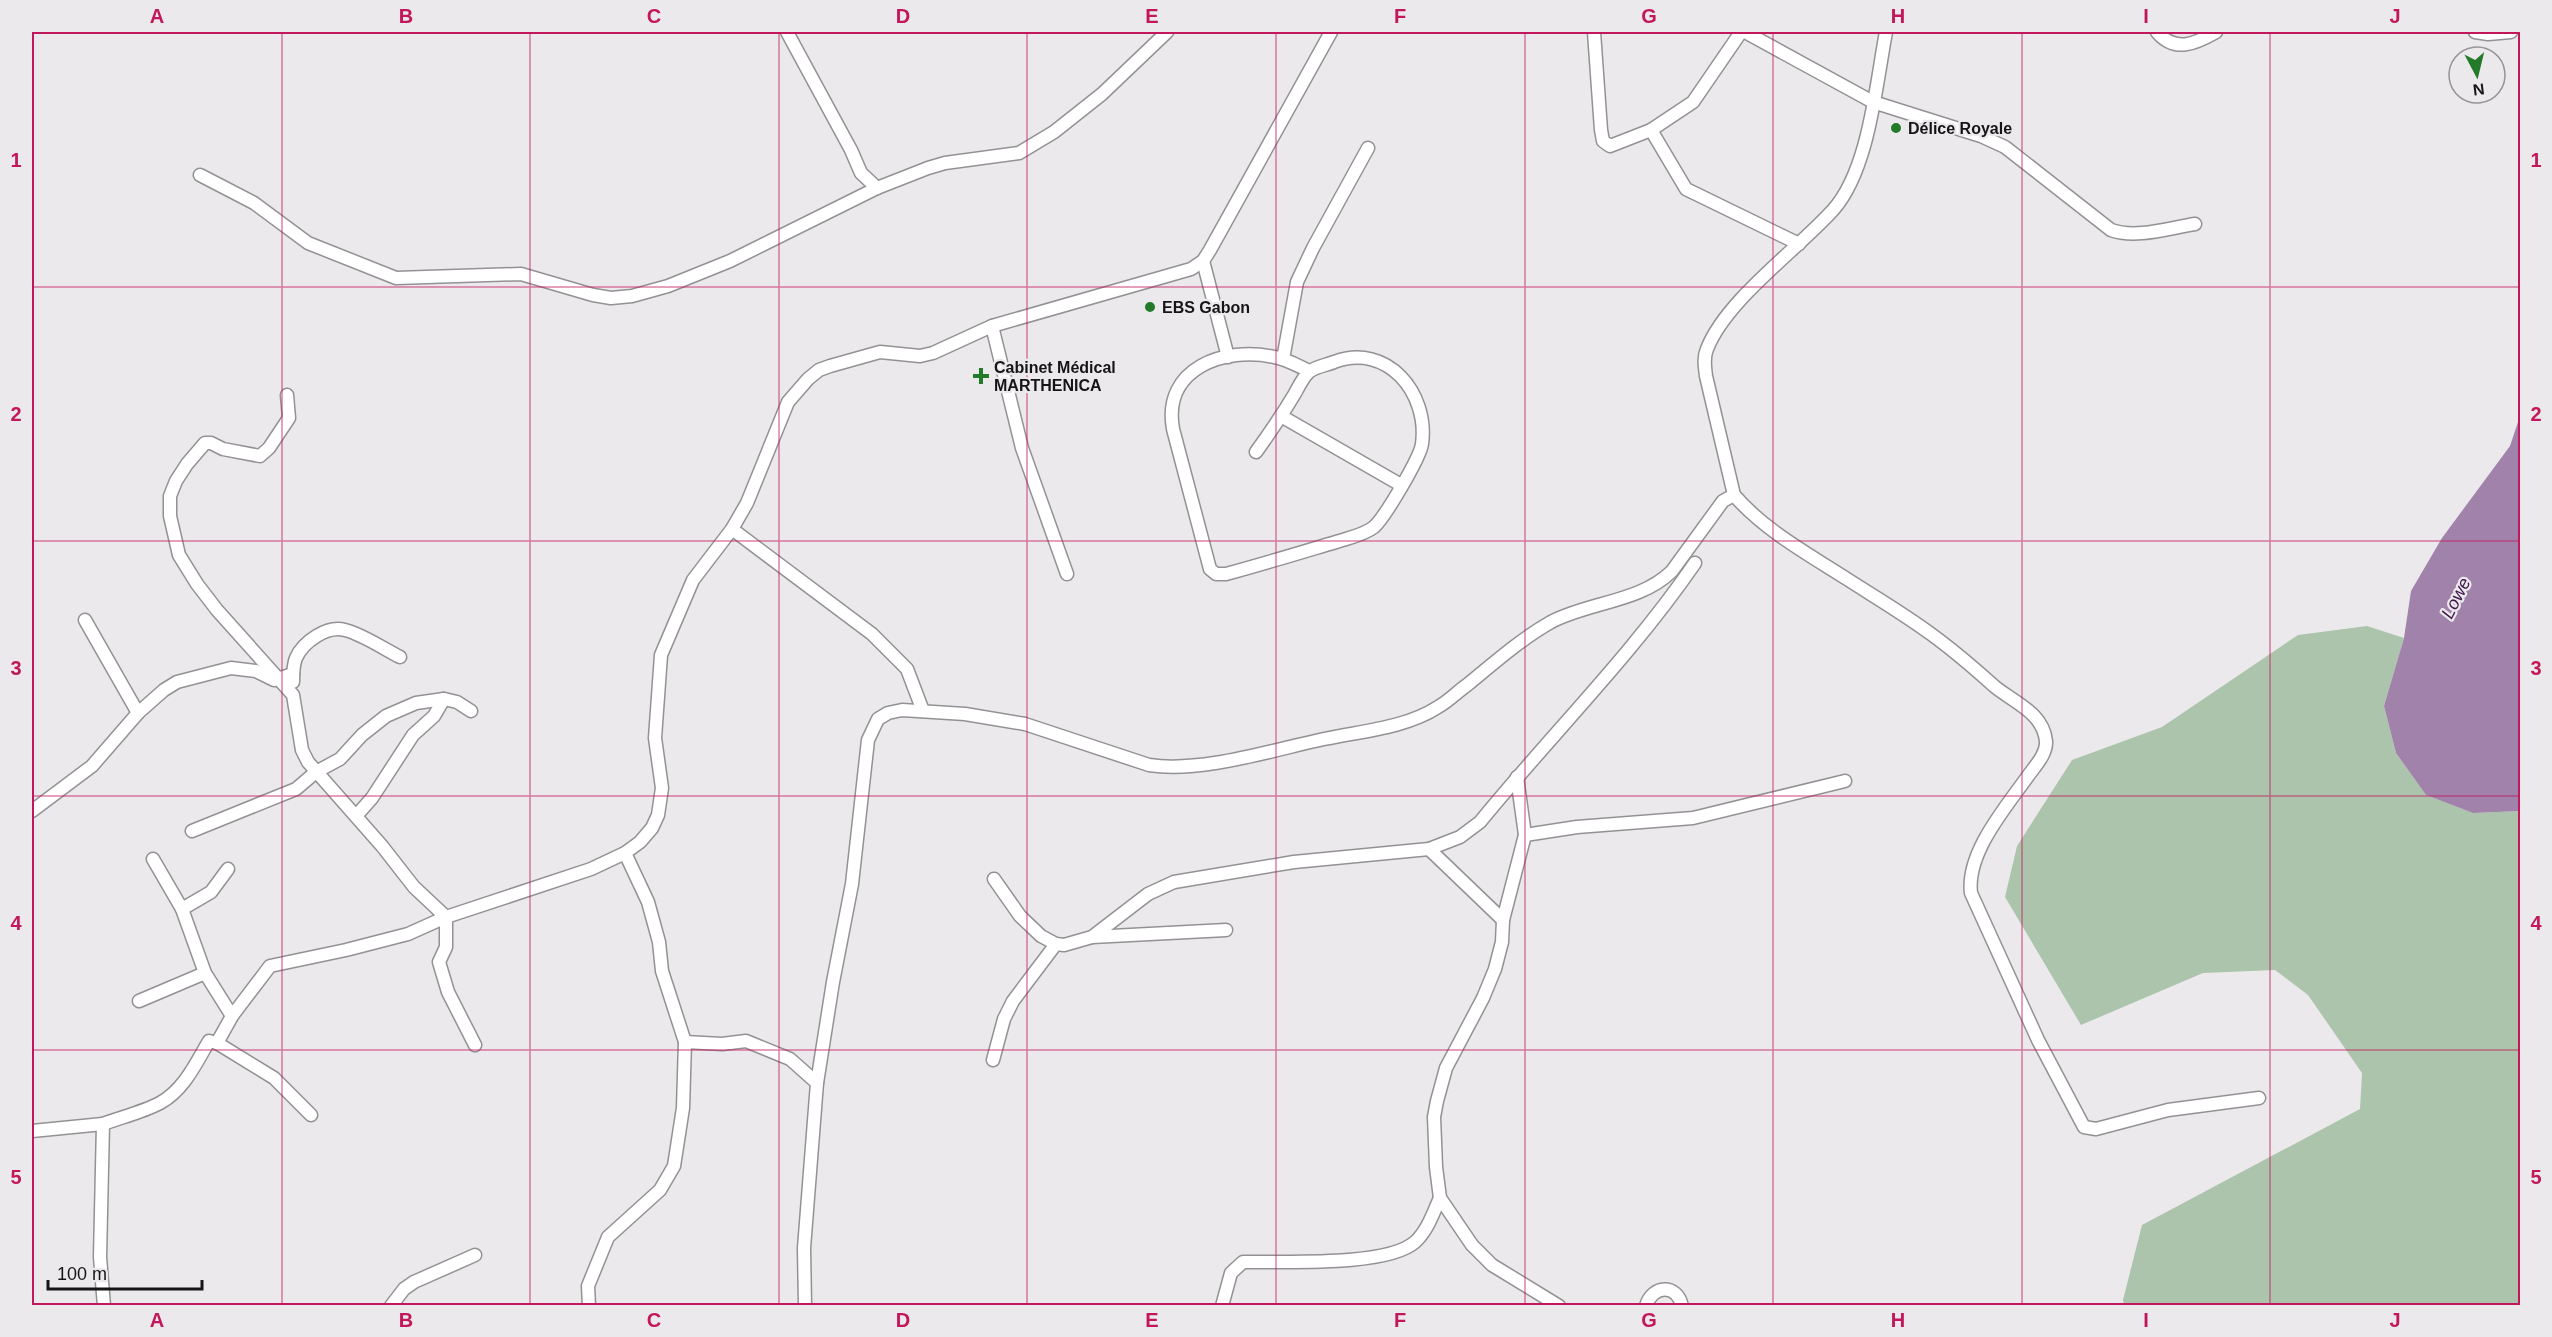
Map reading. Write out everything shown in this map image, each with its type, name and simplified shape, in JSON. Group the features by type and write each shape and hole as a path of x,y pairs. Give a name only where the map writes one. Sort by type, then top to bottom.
{"street":[{"path":"787,32 851,150 861,173 878,188"},
{"path":"200,175 254,202 308,243 396,278 521,274 574,291 611,298 653,291 696,275 757,249 878,188 945,164 1019,153 1054,132 1101,94 1167,32"},
{"path":"217,1043 232,1016 270,966 408,934 446,917 591,869 625,854 640,842 652,828 658,815 662,788 655,738 661,655 693,580 732,529 747,503 788,402 799,388 819,370 861,356 880,352 920,356 933,353 992,326 1191,269 1203,261 1331,32"},
{"path":"1594,32 1603,141 1610,146 1652,130 1693,102 1743,32 1873,102 1981,136 2005,147 2111,230 2120,233 2138,233 2195,224"},
{"path":"1886,32 1873,102 1850,186 1833,210 1736,306 1707,349 1704,359 1707,376 1734,495 1788,542 1931,634 1996,687 2018,701 2043,729 2046,743 2041,759 1992,828 1970,880 1971,893 2038,1041 2084,1127 2096,1129 2168,1110 2259,1098"},
{"path":"2157,32 2170,44 2185,46 2216,32"},
{"path":"2475,32 2488,34 2511,32"},
{"path":"1652,130 1686,189 1799,244"},
{"path":"1283,359 1297,282 1368,148"},
{"path":"1203,261 1228,357"},
{"path":"992,326 1022,448 1067,574"},
{"path":"1256,453 1309,371 1348,357 1364,357 1390,368 1417,398 1421,413 1422,446 1401,485 1374,527 1360,534 1220,575 1212,571 1204,552 1190,489 1173,429 1172,405 1180,385 1195,368 1228,357 1250,355 1283,359 1309,371"},
{"path":"287,395 289,418 269,448 260,456 223,449 206,443 187,464 176,481 171,496 170,516 178,555 197,584 217,610 293,695"},
{"path":"1281,416 1401,485"},
{"path":"805,1305 804,1248 817,1083 852,884 870,733 878,719 888,713 902,710 1011,720 1149,765 1165,768 1207,764 1395,724 1437,708 1524,640 1550,623 1583,608 1626,596 1662,581 1723,501 1734,495"},
{"path":"732,529 872,634 907,669 923,711"},
{"path":"994,879 1020,916 1041,936 1056,944 1077,943 1092,937 1149,894 1174,882 1294,862 1429,849 1473,830 1619,661 1666,604 1695,563"},
{"path":"85,620 138,712"},
{"path":"400,657 345,630 335,630 311,639 296,657 293,674 293,695 302,750 316,772 357,816 414,887 446,917 446,947 439,962 448,992 474,1045"},
{"path":"32,811 37,802 92,765 138,712 177,682 224,668 249,669 274,680 293,674"},
{"path":"357,816 372,798 412,735 434,716 444,699"},
{"path":"192,831 296,789 316,772 339,759 363,735 387,716 416,703 444,699 457,702 471,711"},
{"path":"1517,777 1525,835 1503,920 1502,942 1495,969 1483,998 1446,1068 1437,1101 1434,1128 1440,1198 1472,1245 1492,1265 1558,1305"},
{"path":"1525,835 1577,827 1693,818 1845,781"},
{"path":"1429,849 1503,920"},
{"path":"589,1305 588,1286 608,1237 660,1190 674,1166 678,1127 683,1108 685,1042 662,971 659,942 648,902 625,854"},
{"path":"153,859 182,909 205,973 232,1016"},
{"path":"182,909 211,892 228,869"},
{"path":"1092,937 1226,930"},
{"path":"993,1060 1004,1019 1013,1000 1056,944"},
{"path":"139,1001 205,973"},
{"path":"32,1131 103,1124 160,1103 187,1079 209,1041 217,1043 274,1078 311,1115"},
{"path":"685,1042 722,1044 746,1041 790,1059 817,1083"},
{"path":"103,1124 100,1257 104,1305"},
{"path":"1222,1305 1231,1273 1243,1262 1365,1258 1394,1253 1406,1248 1426,1228 1440,1198"},
{"path":"391,1305 404,1289 414,1282 475,1254"},
{"path":"1646,1305 1648,1297 1655,1291 1665,1288 1674,1291 1682,1305"}],"green space":[{"path":"2367,626 2404,638 2384,706 2396,753 2426,795 2473,813 2520,811 2520,1305 2124,1305 2123,1300 2142,1225 2360,1109 2362,1073 2308,995 2275,970 2203,973 2081,1025 2005,897 2017,846 2072,760 2162,727 2298,635"}],"water":[{"name":"Lowe","path":"2520,416 2520,811 2473,813 2426,795 2396,753 2384,706 2404,638 2411,591 2442,538 2510,446"}],"place":[{"name":"Délice Royale","path":"1896,128"},
{"name":"EBS Gabon","path":"1150,307"},
{"name":"Cabinet Médical MARTHENICA","path":"981,376"}]}
